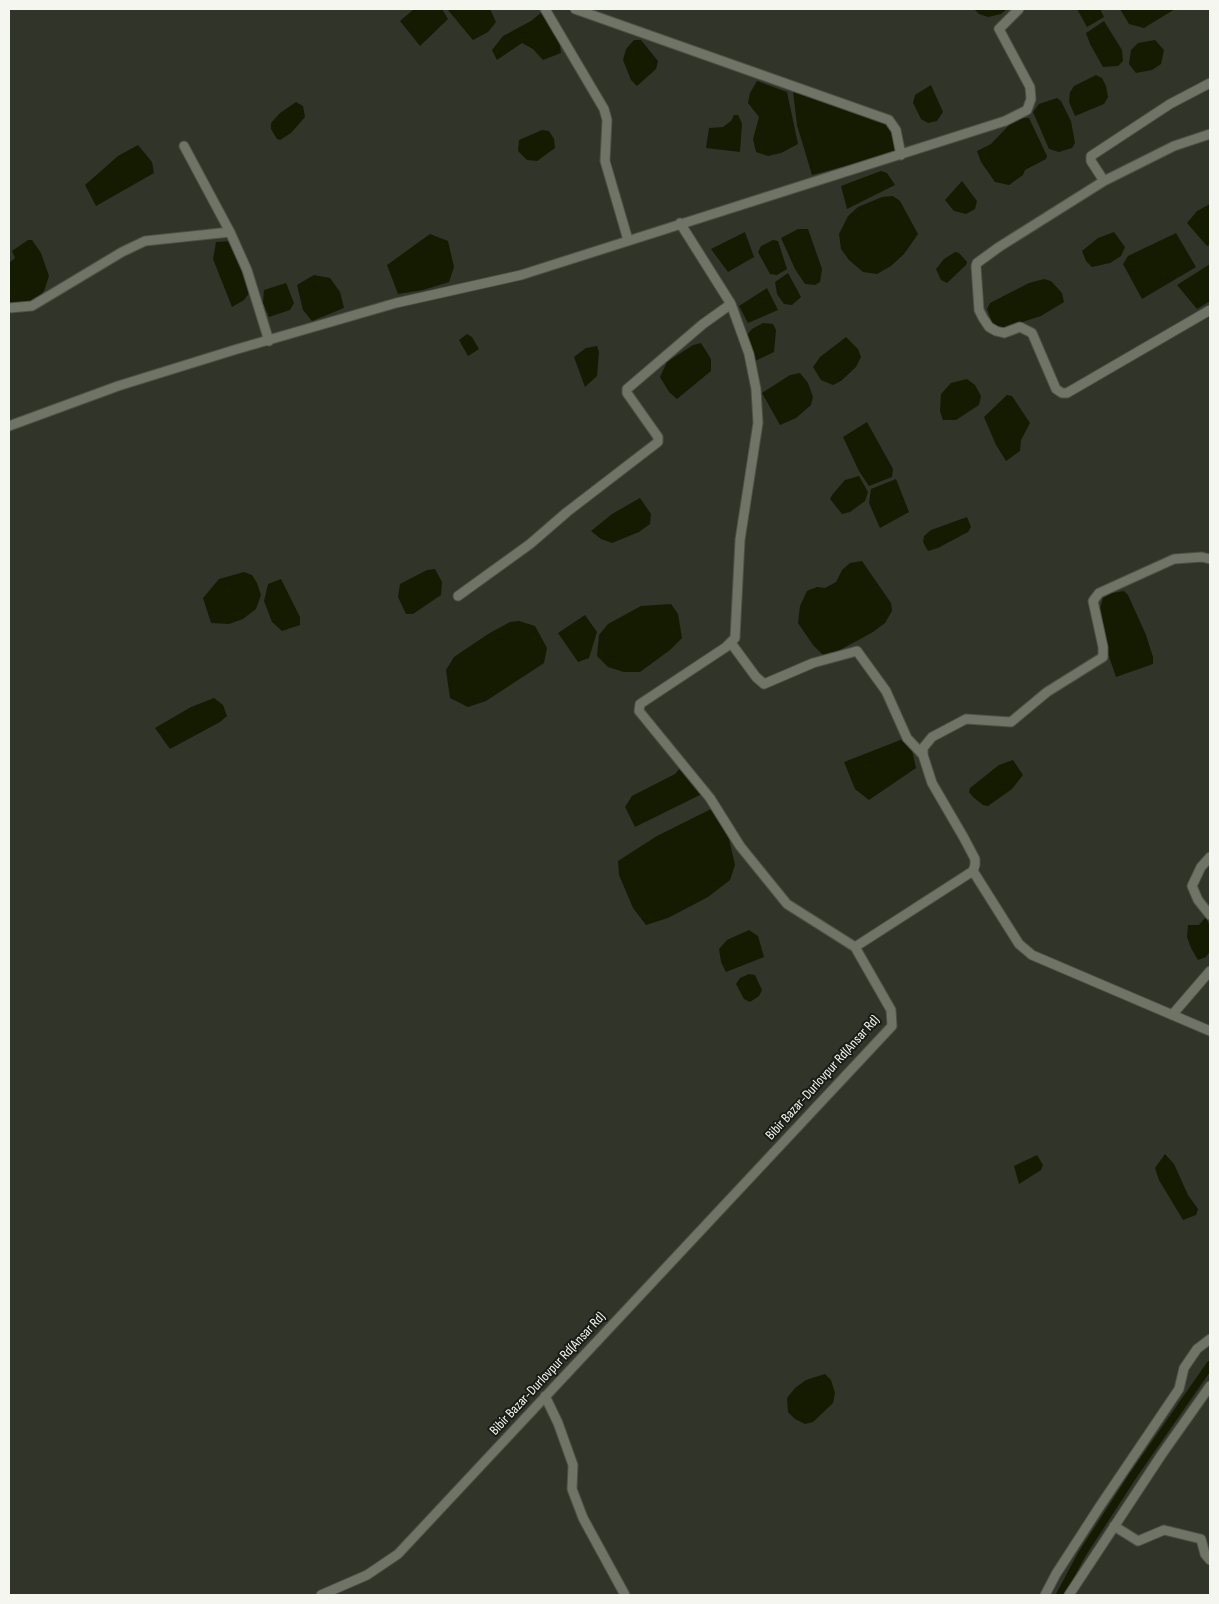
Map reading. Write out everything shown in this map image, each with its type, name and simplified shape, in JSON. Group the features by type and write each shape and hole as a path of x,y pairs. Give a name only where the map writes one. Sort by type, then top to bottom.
{"street":[{"path":"545,9 604,109 607,120 606,160 628,240"},
{"path":"575,9 889,120 896,130 901,155"},
{"path":"9,426 118,386 396,303 521,275 680,222 901,155 1005,121 1027,110 1031,99 1030,87 999,29 1019,9"},
{"path":"1104,181 1091,161 1091,156 1170,104 1210,83"},
{"path":"1210,134 1174,146 1104,181 976,263 979,310 989,326 1004,333 1020,327 1032,333 1056,389 1067,393 1210,310"},
{"path":"184,146 230,232 247,270 270,341"},
{"path":"680,222 731,304 750,354 756,389 758,423 740,540 735,632 731,642 640,704 639,711 710,798 740,846 787,904 855,947 972,871 975,859 932,783 923,755 923,748 932,737 966,719 1011,722 1047,692 1103,657 1103,647 1093,601 1100,593 1174,559 1210,558"},
{"path":"9,308 32,306 122,252 145,241 230,232"},
{"path":"458,596 530,544 567,512 658,442 658,437 627,393 627,389 703,324 731,304"},
{"path":"731,642 756,677 764,684 771,683 813,662 857,651 886,691 907,738 923,755"},
{"path":"1210,857 1201,868 1192,886 1198,900 1210,915"},
{"path":"972,871 1019,944 1032,955 1210,1031"},
{"name":"Bibir Bazar-Durlovpur Rd(Ansar Rd)","path":"321,1595 367,1575 398,1554 545,1396 658,1279 892,1026 891,1010 855,947"},
{"path":"1172,1015 1210,971"},
{"path":"1045,1595 1056,1574 1100,1506 1179,1389 1184,1368 1197,1349 1210,1339"},
{"path":"1069,1595 1210,1386"},
{"path":"545,1396 558,1422 573,1465 572,1489 583,1518 625,1595"},
{"path":"1114,1526 1138,1541 1164,1530 1201,1539 1204,1554 1210,1560"}],"shaded area":[{"path":"414,9 442,9 448,19 420,46 400,21"},
{"path":"447,9 490,9 496,22 488,32 473,40"},
{"path":"974,9 1007,9 1001,14 988,17 979,14"},
{"path":"1077,9 1100,9 1104,17 1087,27"},
{"path":"1120,9 1175,9 1144,28 1129,24"},
{"path":"543,11 559,39 561,53 543,60 533,49 522,43 497,60 492,50 503,36 531,21"},
{"path":"1104,21 1122,50 1123,61 1118,66 1103,67 1086,33"},
{"path":"634,40 641,40 658,61 656,69 637,86 631,80 623,60 626,49"},
{"path":"1155,40 1164,50 1161,64 1152,70 1136,73 1129,64 1131,50 1138,43"},
{"path":"1096,75 1102,78 1108,97 1104,104 1075,116 1069,102 1070,92 1074,86"},
{"path":"757,81 787,92 798,144 781,153 768,156 756,152 753,139 759,117 748,103 750,93"},
{"path":"931,85 943,112 937,121 928,123 921,119 913,103 915,95"},
{"path":"793,92 887,123 893,136 895,151 884,156 812,175 797,125"},
{"path":"1057,98 1061,101 1071,121 1075,143 1072,148 1059,152 1049,149 1033,112 1039,104"},
{"path":"296,102 303,106 305,117 291,133 280,140 277,139 271,129 271,123 280,113"},
{"path":"734,115 738,115 742,123 740,152 706,148 709,128 723,127 731,121"},
{"path":"1029,118 1047,156 1046,159 1025,170 1023,175 1009,185 995,182 981,162 977,151 991,144 1013,121"},
{"path":"542,130 549,131 554,139 555,148 537,161 527,160 518,151 519,140"},
{"path":"138,145 152,162 154,173 96,206 85,185 118,156"},
{"path":"881,171 887,173 895,185 847,209 841,186"},
{"path":"962,181 977,201 975,209 966,214 954,211 945,200"},
{"path":"893,196 900,201 918,234 904,254 891,266 877,274 863,272 849,260 841,249 839,234 848,216 858,207 882,197"},
{"path":"1210,204 1210,245 1207,246 1187,223 1197,211"},
{"path":"798,229 808,229 822,269 820,282 815,285 805,284 795,269 781,238"},
{"path":"745,232 754,257 728,272 711,249"},
{"path":"1114,232 1125,247 1121,256 1110,263 1092,267 1086,261 1082,251 1098,238"},
{"path":"1176,233 1196,267 1142,299 1123,264 1128,256"},
{"path":"430,234 448,241 454,267 449,282 423,290 398,294 387,265"},
{"path":"28,240 32,240 41,253 49,276 44,291 39,297 30,301 9,303 9,263 15,258 12,251"},
{"path":"773,240 778,241 787,269 777,275 770,274 758,252 761,246"},
{"path":"232,241 250,292 244,300 232,307 213,259 216,242"},
{"path":"955,252 959,253 967,262 947,283 941,280 936,269 944,259"},
{"path":"1210,264 1210,301 1197,309 1177,285"},
{"path":"788,273 801,297 792,305 784,304 777,294 775,282"},
{"path":"314,275 330,278 340,292 344,308 312,321 303,310 297,285"},
{"path":"1044,279 1051,281 1062,293 1064,302 1041,316 1000,329 992,322 987,309 990,303 1029,283"},
{"path":"286,283 294,303 290,310 269,317 263,303 264,290"},
{"path":"767,288 778,310 748,323 739,306"},
{"path":"763,323 773,324 776,330 774,352 755,361 748,344 747,335 752,329"},
{"path":"467,334 472,337 479,349 468,356 459,340"},
{"path":"846,337 858,349 861,357 856,367 841,381 833,385 821,380 813,367 820,357"},
{"path":"701,343 711,359 711,371 677,399 669,392 660,377 667,362 693,345"},
{"path":"597,346 599,352 597,376 585,387 574,357 586,348"},
{"path":"800,373 808,383 813,397 811,405 796,418 780,425 762,393 790,375"},
{"path":"967,379 975,385 981,396 979,405 956,420 943,420 940,411 941,394 951,383"},
{"path":"1007,395 1012,396 1030,423 1021,440 1020,451 1006,461 996,445 984,417"},
{"path":"867,422 893,469 892,477 869,486 859,471 843,437"},
{"path":"859,476 868,492 865,501 850,512 842,514 830,499 845,480"},
{"path":"896,479 909,512 880,528 869,503 871,489"},
{"path":"640,498 651,514 650,524 639,532 612,543 601,539 591,531 612,514"},
{"path":"967,517 971,527 968,532 938,548 928,551 923,542 924,536 931,530"},
{"path":"862,561 891,603 892,611 885,623 873,632 838,651 823,655 813,645 798,623 800,606 807,591 817,587 825,588 836,582 842,570 850,563"},
{"path":"435,569 442,582 441,595 413,614 406,614 398,597 400,584 427,570"},
{"path":"244,572 252,575 261,595 256,609 243,619 229,624 211,623 203,598 219,579"},
{"path":"281,579 300,617 300,625 282,631 272,622 264,601 268,584"},
{"path":"1124,591 1128,595 1146,635 1153,657 1153,664 1116,677 1103,639 1100,609 1103,598 1112,593"},
{"path":"671,604 678,614 682,638 670,650 640,672 624,672 608,667 597,656 599,635 608,624 641,606"},
{"path":"585,615 597,632 589,658 578,662 558,633"},
{"path":"519,621 535,626 547,648 544,663 486,701 468,707 450,698 446,670 454,657 488,634 510,622"},
{"path":"214,698 223,705 227,716 220,722 170,749 155,728 191,707"},
{"path":"903,739 912,750 916,768 869,800 855,789 844,762"},
{"path":"1013,760 1023,775 1012,789 988,806 983,805 973,797 969,792 970,788 999,765"},
{"path":"680,768 702,794 635,827 625,807 632,796 675,774"},
{"path":"713,808 729,839 735,865 730,880 708,897 668,918 646,925 633,908 619,875 618,861 657,836"},
{"path":"1206,917 1210,927 1210,951 1206,957 1198,960 1187,937 1188,925 1199,925"},
{"path":"749,930 758,936 764,957 726,972 721,962 719,949 727,940"},
{"path":"749,974 755,975 762,990 759,996 750,1002 744,999 736,984 740,978"},
{"path":"1165,1154 1174,1164 1188,1195 1198,1209 1196,1215 1183,1220 1159,1180 1155,1168"},
{"path":"1037,1155 1043,1165 1041,1170 1019,1184 1014,1166"},
{"path":"825,1374 831,1380 835,1393 833,1403 813,1422 805,1424 795,1419 788,1412 787,1398 795,1388 806,1380"}],"waterway":[{"path":"1060,1595 1082,1554 1134,1474 1210,1365"}]}
